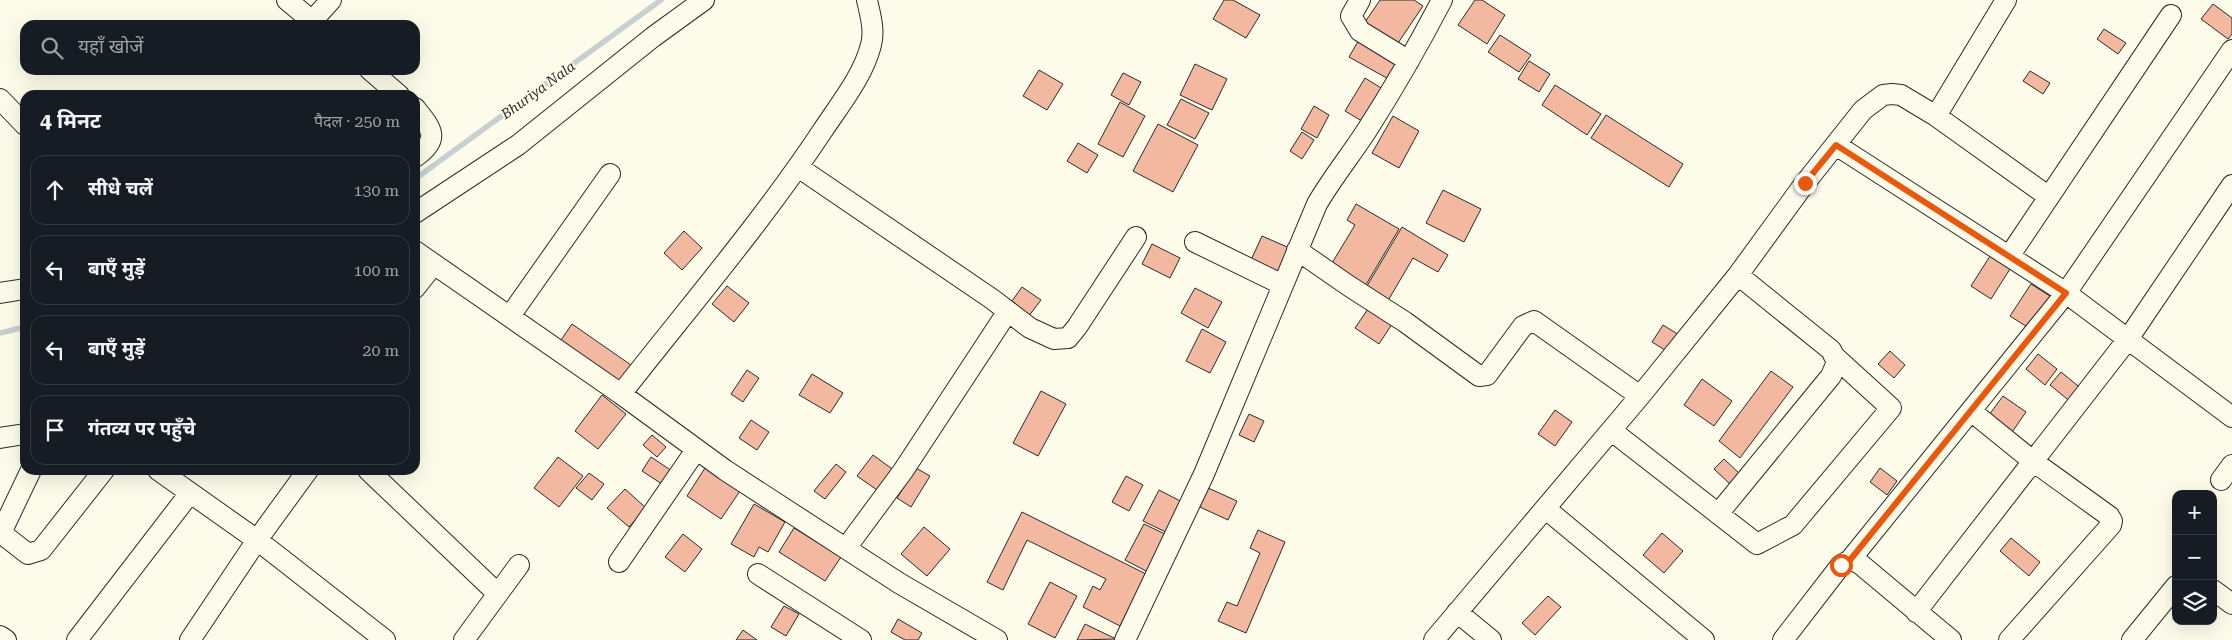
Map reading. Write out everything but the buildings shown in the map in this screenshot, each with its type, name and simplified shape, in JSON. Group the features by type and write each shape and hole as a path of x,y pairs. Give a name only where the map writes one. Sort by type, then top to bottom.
{"street":[{"path":"287,0 310,20"},
{"path":"316,20 331,0"},
{"path":"420,210 518,145 653,37 704,0"},
{"path":"620,394 798,167 850,89 866,60 872,42 867,0"},
{"path":"1360,0 1351,16 1360,31 1409,61"},
{"path":"1125,640 1204,474 1297,250 1328,184 1366,132 1409,61 1442,0"},
{"path":"1936,116 2006,0"},
{"path":"2010,255 2171,15"},
{"path":"1783,640 1841,565 1850,560 2066,293 2232,50"},
{"path":"376,75 394,90"},
{"path":"1434,640 1612,431 1738,275 1805,183 1863,110 1883,94 1901,95 1936,116 2049,197"},
{"path":"0,99 20,120"},
{"path":"420,115 428,125 432,137 427,148 420,153"},
{"path":"1836,145 2010,255 2066,293 2232,417"},
{"path":"798,167 1030,328 1054,340 1068,338 1136,237"},
{"path":"510,316 610,174"},
{"path":"1916,612 2034,462 2128,338 2232,185"},
{"path":"1195,242 1283,285"},
{"path":"1297,250 1405,322 1479,376 1487,375 1523,326 1534,321 1640,396"},
{"path":"420,254 510,316 696,450 899,583 997,640"},
{"path":"420,282 434,264"},
{"path":"1612,431 1757,544 1793,525 1891,408 1835,357 1830,350 1738,275"},
{"path":"0,293 20,290"},
{"path":"846,548 903,472 1008,311"},
{"path":"1718,514 1831,376 1836,367 1835,357"},
{"path":"1971,411 2034,462 2109,516 2112,521 2111,525 2009,640"},
{"path":"0,438 20,435"},
{"path":"619,562 696,450"},
{"path":"29,475 1,534 28,554 42,550 100,475"},
{"path":"165,475 257,540 385,640"},
{"path":"190,640 257,540 304,475"},
{"path":"373,475 498,594"},
{"path":"77,640 190,493"},
{"path":"1546,509 1704,640"},
{"path":"1850,560 1859,564 1951,640"},
{"path":"464,640 518,565"},
{"path":"758,574 861,640"},
{"path":"2132,640 2172,591"},
{"path":"2217,593 2232,604"},
{"path":"1457,612 1491,640"},
{"path":"0,636 6,640"}],"waterway":[{"name":"Bhuriya Nala","path":"420,175 661,0"},
{"name":"Bhuriya Nala","path":"0,333 20,328"}],"route":[{"path":"1805,183 1836,145 2010,255 2066,293 1850,560 1845,561 1841,565"}]}
